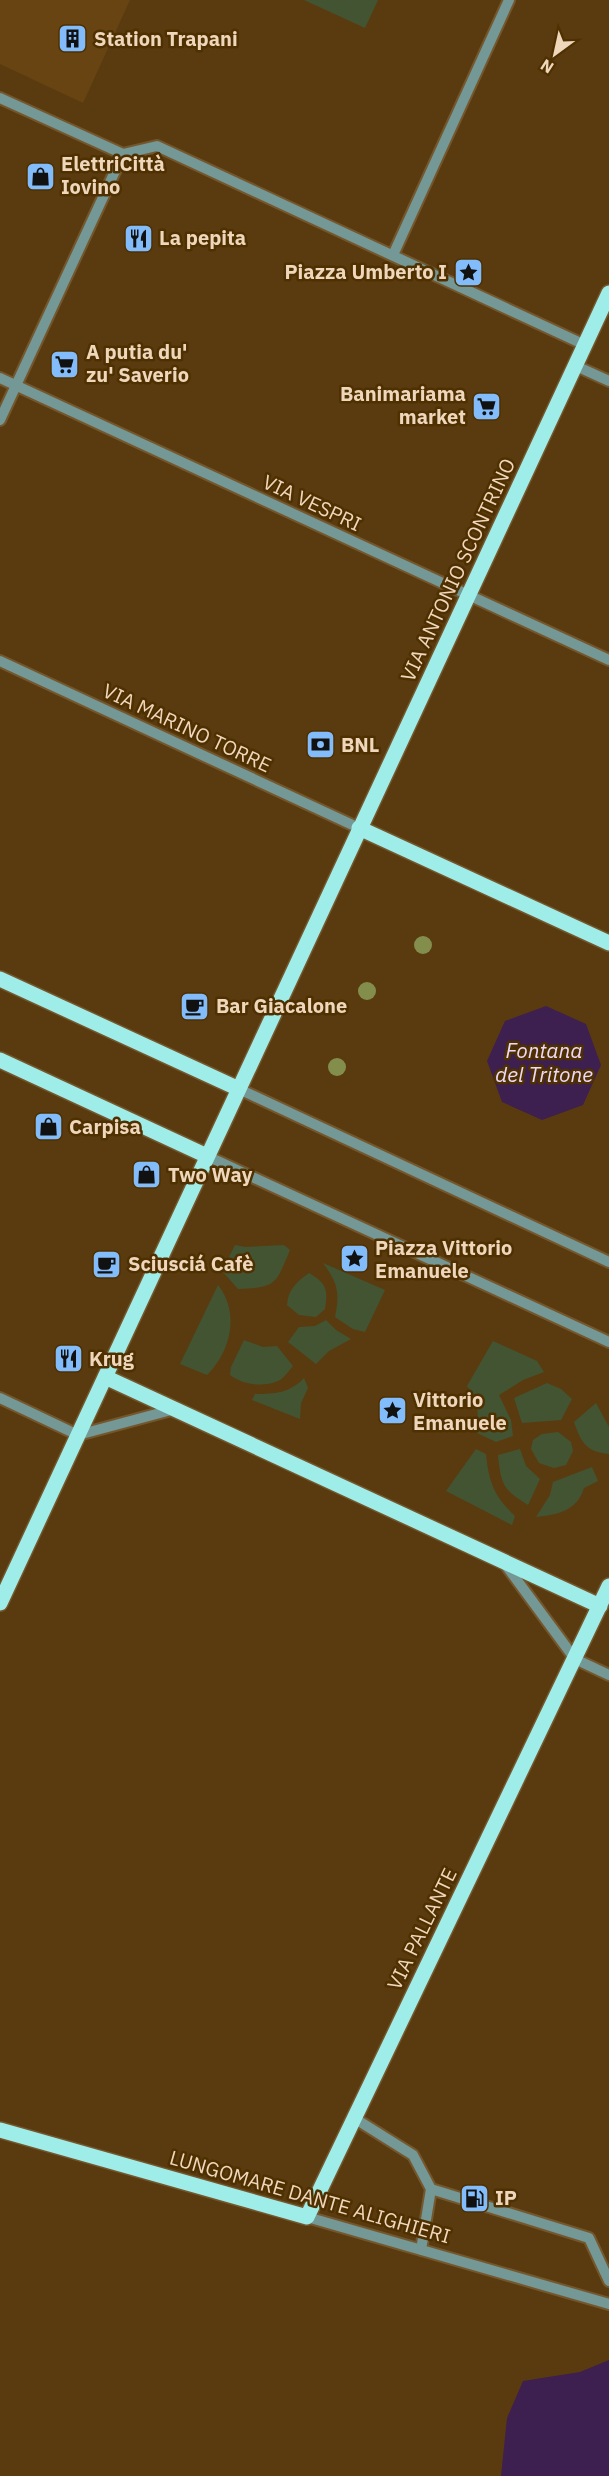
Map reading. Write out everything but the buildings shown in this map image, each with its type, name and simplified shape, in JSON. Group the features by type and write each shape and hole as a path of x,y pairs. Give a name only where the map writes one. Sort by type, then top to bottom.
{"main road":[{"name":"VIA ANTONIO SCONTRINO","path":"0,1604 609,293"},
{"path":"359,828 609,943"},
{"path":"0,979 239,1089"},
{"path":"0,1060 207,1156"},
{"path":"105,1377 600,1606"},
{"name":"VIA PALLANTE","path":"307,2217 609,1586"},
{"name":"LUNGOMARE DANTE ALIGHIERI","path":"0,2130 307,2217"}],"street":[{"path":"393,255 510,0"},
{"path":"0,98 123,154 157,146 585,345"},
{"path":"0,420 123,154"},
{"path":"576,366 609,381"},
{"name":"VIA VESPRI","path":"0,378 609,660"},
{"name":"VIA MARINO TORRE","path":"0,661 359,828"},
{"path":"239,1089 609,1262"},
{"path":"207,1156 609,1342"},
{"path":"0,1398 78,1435 175,1409"},
{"path":"503,1561 575,1659 609,1675"},
{"path":"354,2118 413,2155 431,2189 421,2250"},
{"path":"431,2189 589,2238 609,2281"},
{"name":"LUNGOMARE DANTE ALIGHIERI","path":"307,2217 609,2304"}],"shaded area":[{"path":"0,0 130,0 83,103 0,64"}],"green space":[{"path":"304,0 378,0 365,28"},
{"path":"235,1245 245,1247 284,1245 290,1250 278,1277 273,1282 261,1287 238,1289 222,1271"},
{"path":"323,1263 385,1290 365,1332 353,1329 335,1317 337,1301 335,1283"},
{"path":"309,1273 320,1280 326,1292 325,1309 316,1317 299,1315 287,1305 294,1286"},
{"path":"218,1285 229,1308 230,1332 222,1355 207,1375 180,1364"},
{"path":"326,1320 336,1330 351,1339 329,1351 316,1364 288,1342 299,1327 315,1326"},
{"path":"244,1340 263,1347 277,1346 293,1366 282,1379 268,1384 254,1384 235,1378 230,1375 231,1367"},
{"path":"493,1341 537,1361 544,1372 523,1380 499,1395 511,1420 513,1436 496,1442 477,1433 477,1408 467,1386"},
{"path":"304,1378 308,1388 301,1403 300,1419 252,1400 255,1394 282,1392"},
{"path":"547,1383 561,1389 572,1399 561,1420 522,1423 514,1398"},
{"path":"596,1403 609,1427 609,1454 595,1451 586,1445 574,1422"},
{"path":"558,1432 571,1442 573,1451 566,1465 554,1468 539,1463 531,1449 533,1440 542,1434"},
{"path":"476,1449 486,1454 489,1473 497,1495 515,1516 512,1525 446,1491"},
{"path":"520,1449 526,1466 540,1479 528,1505 508,1490 502,1480 499,1465 498,1455"},
{"path":"592,1467 598,1481 584,1488 581,1496 571,1507 559,1513 536,1517 550,1495 553,1482"}],"water":[{"name":"Fontana del Tritone","path":"546,1006 586,1024 601,1065 583,1105 542,1120 502,1102 487,1061 505,1021"},
{"path":"609,2360 609,2476 501,2476 507,2418 523,2381 580,2372"}],"place":[{"name":"Station Trapani","path":"73,39"},
{"name":"ElettriCittà Iovino","path":"40,176"},
{"name":"La pepita","path":"138,238"},
{"name":"Piazza Umberto I","path":"468,272"},
{"name":"A putia du' zu' Saverio","path":"65,364"},
{"name":"Banimariama market","path":"487,406"},
{"name":"BNL","path":"320,745"},
{"name":"Bar Giacalone","path":"195,1006"},
{"name":"Carpisa","path":"48,1127"},
{"name":"Two Way","path":"147,1175"},
{"name":"Piazza Vittorio Emanuele","path":"354,1259"},
{"name":"Sciusciá Cafè","path":"107,1264"},
{"name":"Krug","path":"68,1359"},
{"name":"Vittorio Emanuele","path":"392,1411"},
{"name":"IP","path":"474,2198"}]}
